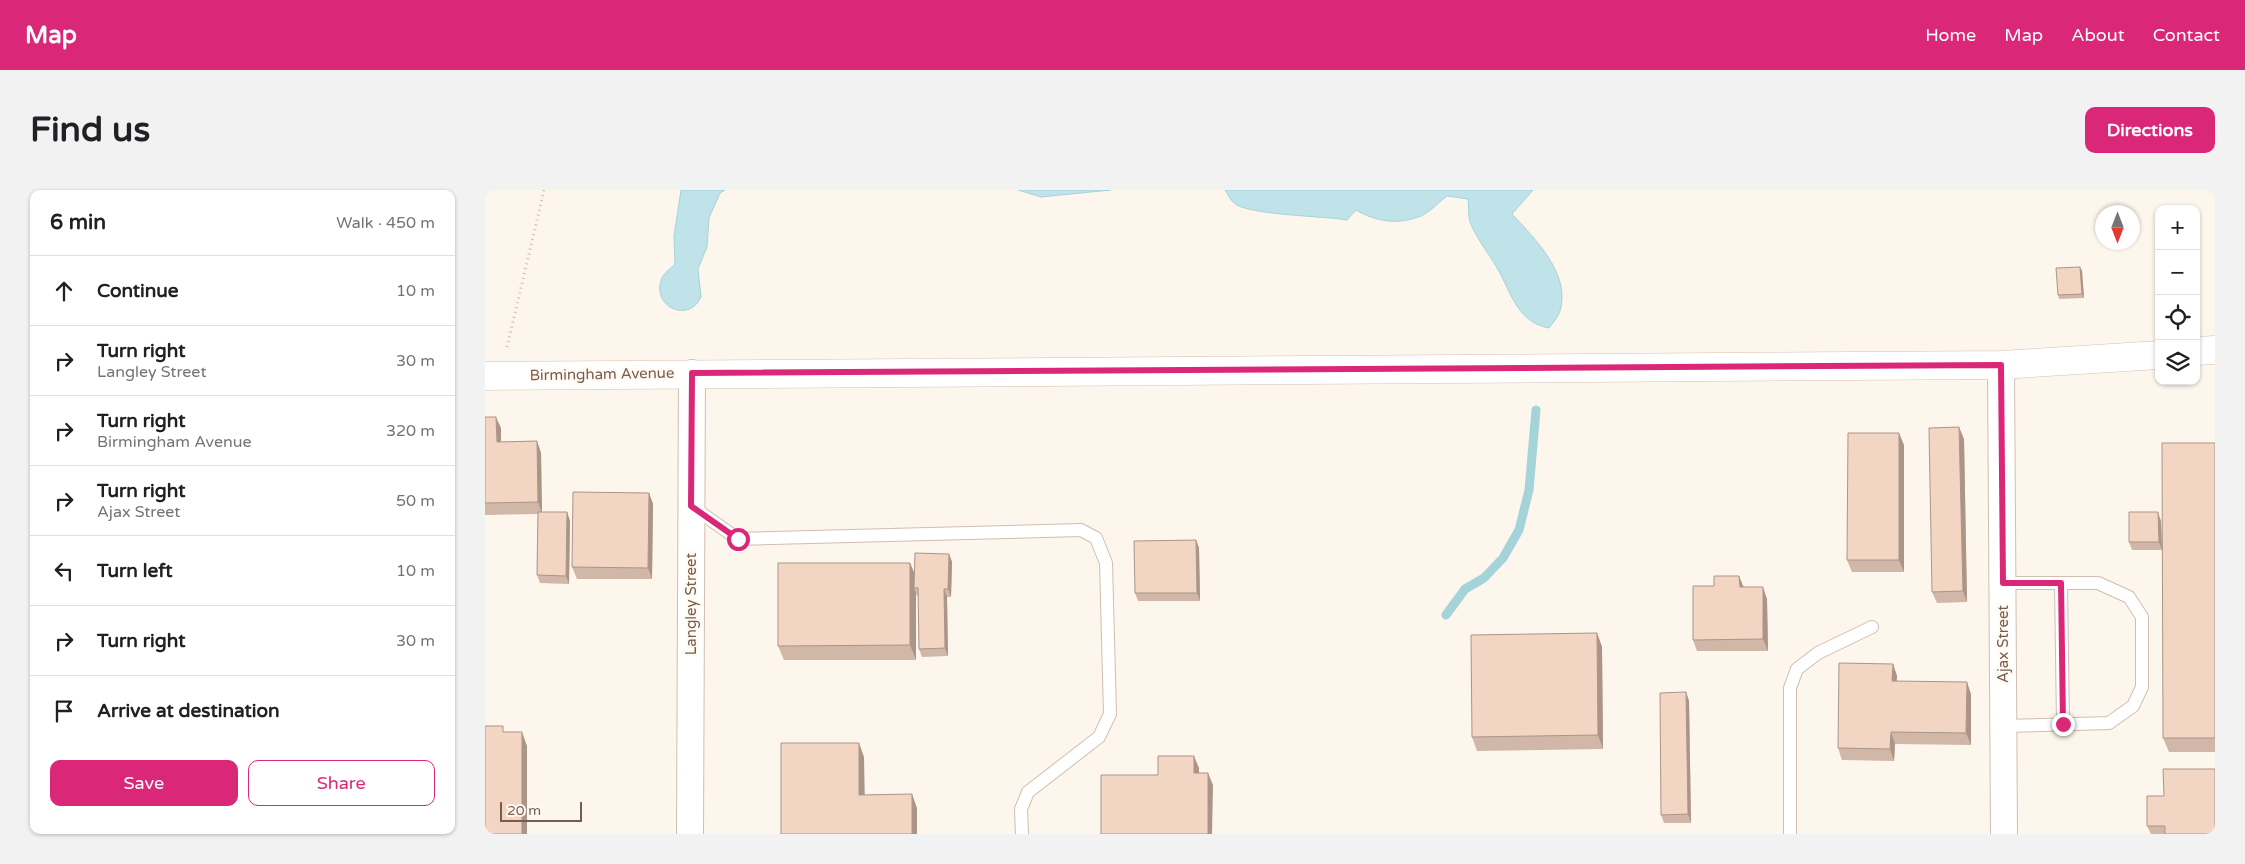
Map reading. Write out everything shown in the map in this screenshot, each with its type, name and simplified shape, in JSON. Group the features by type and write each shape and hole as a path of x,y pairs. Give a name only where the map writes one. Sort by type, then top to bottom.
{"main road":[{"path":"2200,352 2215,350"},
{"name":"Birmingham Avenue","path":"485,376 2001,365 2155,355"}],"street":[{"name":"Ajax Street","path":"2001,365 2004,834"},
{"name":"Langley Street","path":"691,834 692,373"}],"lane":[{"path":"691,506 738,539 1081,530 1096,538 1106,563 1110,714 1099,737 1028,792 1021,809 1022,834"},
{"path":"2003,583 2099,583 2129,597 2142,617 2142,687 2133,706 2109,722 2004,726"},
{"path":"2061,583 2063,724"},
{"path":"1791,834 1790,688 1797,669 1818,653 1872,627"}],"path":[{"path":"507,348 544,190"}],"water":[{"path":"681,190 725,190 720,193 709,218 707,247 698,269 701,297 688,310 672,308 661,296 660,288 663,276 675,264 674,236"},
{"path":"1018,190 1111,190 1041,197"},
{"path":"1225,190 1533,190 1512,214 1540,246 1556,271 1562,297 1560,311 1549,328 1531,321 1518,308 1473,229 1469,219 1468,199 1447,196 1421,216 1404,221 1380,220 1356,210 1347,220 1253,210 1234,203"}],"building":[{"path":"2080,267 2082,294 2058,295 2056,268"},
{"path":"485,417 496,417 497,442 537,441 538,502 485,503"},
{"path":"1959,427 1963,591 1932,592 1929,428"},
{"path":"1848,433 1899,433 1899,560 1847,560"},
{"path":"2162,443 2215,443 2215,738 2163,738"},
{"path":"573,492 649,493 648,568 572,567"},
{"path":"538,512 567,512 566,576 537,575"},
{"path":"2129,512 2158,512 2159,542 2129,542"},
{"path":"1196,540 1197,593 1135,593 1134,541"},
{"path":"915,553 949,554 948,589 944,589 945,648 919,649 918,588 914,588"},
{"path":"778,563 910,563 910,645 778,646"},
{"path":"1714,576 1739,576 1740,587 1763,587 1763,639 1693,640 1693,586 1714,586"},
{"path":"1597,633 1598,735 1472,737 1471,635"},
{"path":"1839,663 1893,664 1892,681 1967,682 1966,733 1891,732 1890,749 1838,748"},
{"path":"1686,692 1688,814 1661,815 1660,693"},
{"path":"485,726 503,726 503,732 522,732 522,834 485,834"},
{"path":"781,743 859,743 859,795 912,794 912,834 781,834"},
{"path":"1158,756 1194,756 1194,773 1208,773 1208,834 1101,834 1101,775 1158,775"},
{"path":"2163,769 2215,769 2215,834 2165,834 2165,826 2147,826 2147,796 2164,796"}],"waterway":[{"path":"1446,615 1465,589 1484,578 1503,558 1519,530 1529,490 1536,410"}],"route":[{"path":"738,539 691,506 692,373 2001,365 2003,583 2061,583 2063,724"}]}
